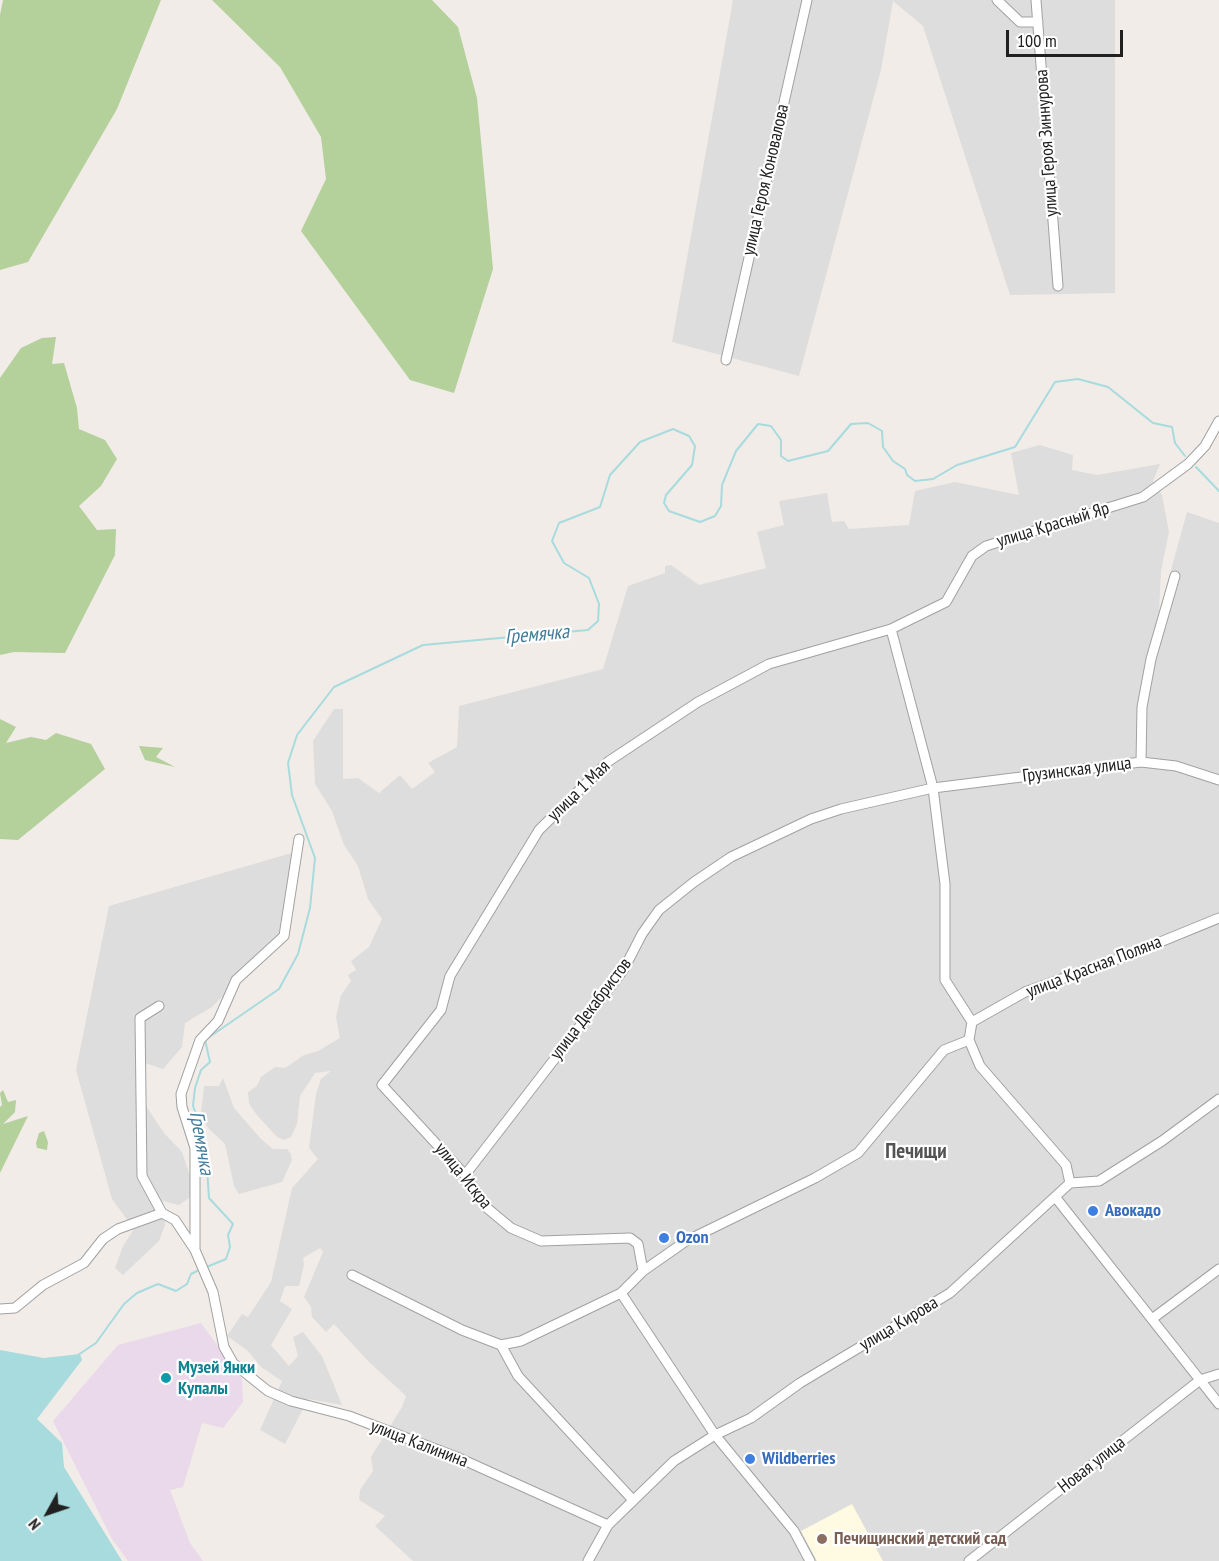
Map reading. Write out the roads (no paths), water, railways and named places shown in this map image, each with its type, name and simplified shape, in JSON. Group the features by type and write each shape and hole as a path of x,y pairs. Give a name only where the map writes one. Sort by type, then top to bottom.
{"street":[{"name":"улица Героя Коновалова","path":"726,360 807,0"},
{"path":"997,0 1020,22 1038,22"},
{"name":"улица Героя Зиннурова","path":"1036,0 1058,286"},
{"name":"улица Красный Яр","path":"891,629 946,603 972,556 986,546 1143,497 1172,478 1205,446 1219,421"},
{"path":"1141,762 1142,707 1149,669 1175,576"},
{"path":"891,629 933,788 945,884 945,980 972,1022 969,1040 980,1066 1066,1165 1070,1182 1099,1181 1162,1141 1219,1099"},
{"name":"улица 1 Мая","path":"382,1085 441,1010 450,976 539,830 609,761 698,702 769,664 891,629"},
{"name":"Грузинская улица","path":"933,788 1141,762 1176,766 1219,780"},
{"name":"улица Декабристов","path":"465,1175 624,969 642,934 659,910 694,882 731,857 811,819 841,808 933,788"},
{"path":"195,1250 195,1148 182,1107 181,1094 200,1040 218,1021 236,980 284,936 299,839"},
{"name":"улица Красная Поляна","path":"972,1022 1025,992 1126,956 1219,918"},
{"path":"159,1006 140,1018 142,1176 162,1213 175,1220 195,1250"},
{"path":"352,1275 462,1329 501,1344 521,1341 621,1293 643,1271 686,1241 805,1183 858,1152 944,1050 969,1040"},
{"name":"улица Искра","path":"382,1085 465,1175 487,1208 511,1228 541,1241 630,1238 638,1244 643,1271"},
{"name":"улица Кирова","path":"588,1561 608,1525 632,1499 674,1461 715,1435 751,1418 800,1383 950,1293 1056,1198 1070,1182"},
{"path":"1056,1198 1219,1404"},
{"path":"0,1309 15,1308 43,1285 84,1263 103,1239 118,1229 162,1213"},
{"name":"улица Калинина","path":"195,1250 213,1292 224,1347 233,1363 268,1391 349,1416 459,1458 608,1525"},
{"path":"1152,1319 1219,1269"},
{"path":"621,1293 715,1435 794,1531 810,1561"},
{"path":"501,1344 518,1376 632,1499"},
{"name":"Новая улица","path":"969,1561 1200,1380 1219,1374"}],"water":[{"path":"0,1350 44,1358 80,1354 82,1360 37,1419 62,1443 64,1467 122,1561 0,1561"}],"waterway":[{"name":"Гремячка","path":"209,1266 226,1259 230,1247 228,1235 233,1224 209,1198 205,1138 193,1106 195,1088 201,1070 210,1062 205,1040 279,989 298,954 310,908 315,858 292,795 288,763 297,735 334,687 423,645 588,630 598,621 599,604 589,578 564,563 552,541 559,523 600,507 610,475 640,442 673,429 689,436 695,446 692,465 666,495 664,503 669,511 700,522 715,516 721,506 722,485 736,451 758,424 771,426 781,440 781,456 788,461 828,451 851,424 868,423 882,431 883,447 893,461 905,469 907,475 915,481 933,479 957,465 1015,447 1055,382 1078,379 1108,387 1153,423 1172,427 1175,443 1185,456"},
{"name":"Гремячка","path":"1196,467 1219,491"},
{"name":"Гремячка","path":"78,1355 96,1343 124,1304 137,1293 158,1284 176,1291 187,1284 191,1274 197,1271"}],"place":[{"name":"Авокадо","path":"1093,1211"},
{"name":"Ozon","path":"664,1238"},
{"name":"Музей Янки Купалы","path":"166,1378"},
{"name":"Wildberries","path":"750,1459"},
{"name":"Печищинский детский сад","path":"822,1539"}],"district":[{"name":"Печищи","path":"916,1152"}]}
